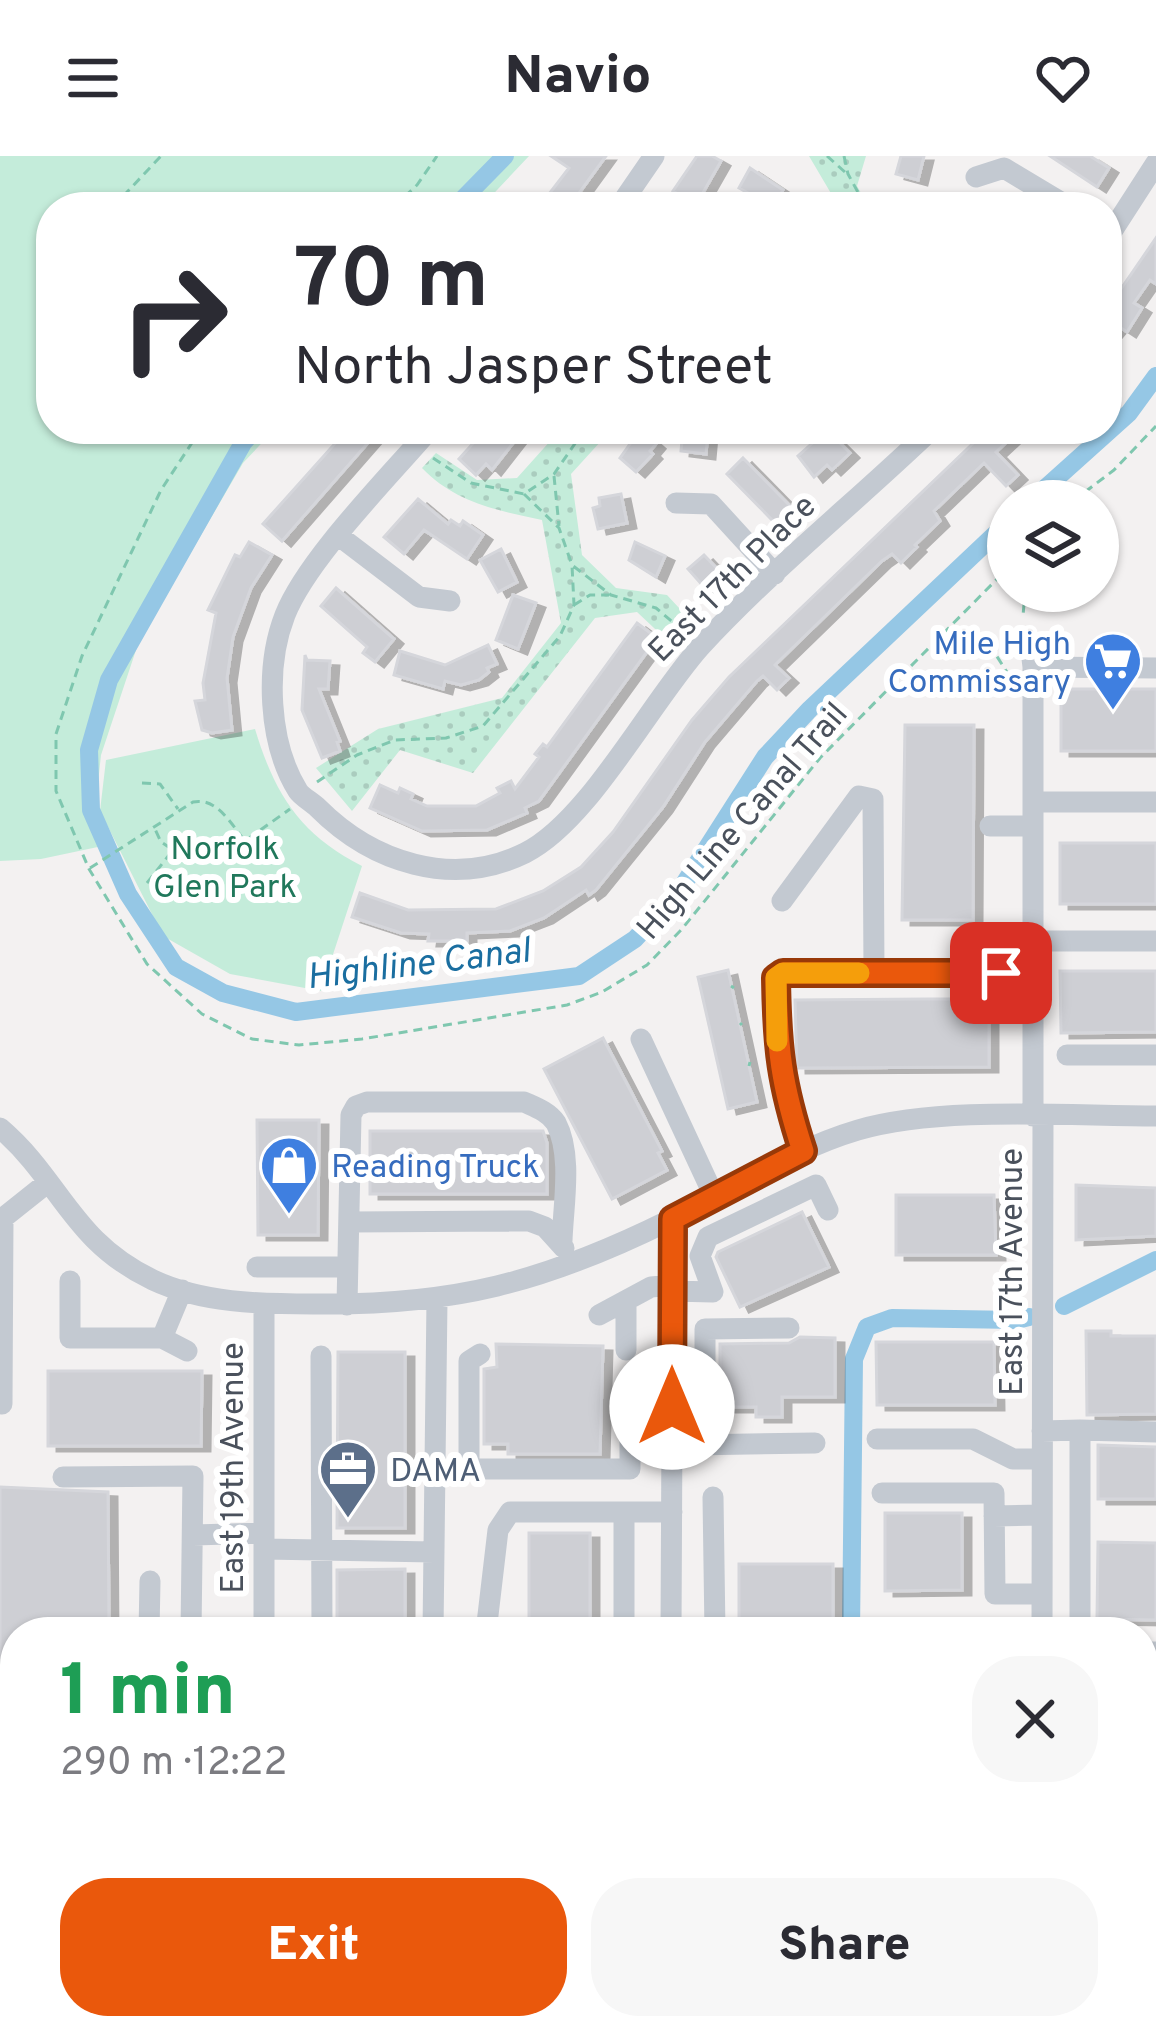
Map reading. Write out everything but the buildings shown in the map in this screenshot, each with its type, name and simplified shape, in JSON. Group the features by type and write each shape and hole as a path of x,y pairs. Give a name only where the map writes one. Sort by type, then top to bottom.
{"street":[{"path":"637,192 654,156"},
{"path":"1122,213 1156,163"},
{"path":"976,177 1004,168 1044,192"},
{"path":"299,794 274,719 274,652 295,595 417,444"},
{"name":"East 17th Place","path":"299,794 370,849 417,865 480,867 518,856 559,829 701,646 916,444"},
{"path":"676,503 711,504 775,574"},
{"path":"339,536 419,597 450,601"},
{"name":"East 17th Avenue","path":"1020,638 1031,650 1034,667 1042,1617"},
{"path":"1034,667 1156,668"},
{"path":"782,901 859,796 873,799 874,973"},
{"path":"990,826 1033,814 1156,802"},
{"path":"1033,941 1156,941"},
{"path":"799,1193 777,1054 776,978 783,973 1033,973"},
{"path":"641,1040 714,1196"},
{"path":"1066,1055 1156,1055"},
{"path":"347,1305 351,1114 367,1102 524,1102 555,1121 561,1138 562,1241 571,1266"},
{"path":"0,1128 92,1240 124,1264 182,1290 264,1304 347,1305 437,1300 571,1266 792,1156 889,1123 1156,1116"},
{"path":"2,1404 4,1204 47,1183"},
{"path":"599,1315 651,1287 713,1292 700,1256 708,1238 816,1185 828,1210"},
{"path":"671,1617 673,1219"},
{"path":"351,1222 529,1221 562,1241"},
{"path":"257,1267 345,1267"},
{"path":"70,1280 70,1338 162,1338 187,1351"},
{"path":"162,1338 182,1290"},
{"path":"433,1617 437,1300"},
{"path":"626,1301 626,1350"},
{"name":"East 19th Avenue","path":"264,1304 264,1617"},
{"path":"705,1445 705,1329 789,1328"},
{"path":"480,1354 469,1361 469,1469 630,1469 630,1379"},
{"path":"320,1355 322,1617"},
{"path":"1079,1430 1079,1617"},
{"path":"1042,1431 1156,1432"},
{"path":"877,1439 973,1439 1012,1459 1042,1459"},
{"path":"630,1458 705,1445 814,1443"},
{"path":"64,1477 193,1476 191,1617"},
{"path":"881,1493 994,1493 995,1594 1042,1594"},
{"path":"713,1497 715,1617"},
{"path":"488,1617 498,1530 510,1512 672,1512"},
{"path":"624,1512 624,1617"},
{"path":"994,1516 1042,1515"},
{"path":"193,1534 322,1551 434,1552"},
{"path":"671,1579 714,1578"},
{"path":"149,1617 150,1581"}],"path":[{"path":"127,192 160,156"},
{"path":"410,192 436,156"},
{"path":"827,156 848,174"},
{"path":"844,156 858,192"},
{"path":"1101,480 1156,426"},
{"name":"High Line Canal Trail","path":"191,444 160,490 82,656 56,734 56,791 89,869 147,964 202,1015 252,1040 299,1046 567,1005 602,992 647,965 682,929 820,758 987,593"},
{"path":"429,444 471,483 524,494 560,528"},
{"path":"524,494 554,474 575,444"},
{"path":"154,827 161,842 172,850 192,850 203,860 216,862 293,808 299,794 357,755 395,740 446,738 483,726 560,636 574,605 572,565 560,528 554,474"},
{"path":"572,565 611,596"},
{"path":"574,605 590,595 656,608 701,646"},
{"path":"988,642 1020,638 1023,612"},
{"path":"939,639 974,635 988,642 1012,680"},
{"path":"142,783 160,784 179,811"},
{"path":"89,869 193,802 208,801 245,842"},
{"path":"147,883 172,850"}],"green space":[{"path":"0,156 529,156 495,192 36,192 36,444 261,444 243,463 139,641 101,755 95,811 112,844 41,859 0,861"},
{"path":"809,156 866,156 857,186 860,192 830,192"},
{"path":"548,444 598,444 571,474 582,555 616,588 667,595 693,623 671,644 637,612 595,618 473,773 400,750 352,811 316,768 378,729 502,698 561,623 542,520 463,497 422,468 436,453 477,480 517,478"},
{"name":"Norfolk Glen Park","path":"255,729 271,774 293,810 322,840 362,866 321,991 230,974 163,936 100,811 106,760"}],"waterway":[{"name":"Highline Canal","path":"470,192 505,156"},
{"name":"Highline Canal","path":"1122,419 1156,376"},
{"name":"Highline Canal","path":"242,444 109,680 89,750 91,810 128,894 176,967 223,993 296,1012 579,976 635,939 680,890 765,757 987,542"},
{"name":"Highline Canal","path":"1054,480 1094,444"},
{"path":"1064,1306 1156,1260"},
{"path":"851,1617 854,1359 867,1327 892,1318 1029,1317"}],"slow traffic":[{"path":"777,1041 776,978 783,973 859,973"}],"place":[{"name":"Mile High Commissary","path":"1113,712"},
{"name":"Reading Truck","path":"289,1216"},
{"name":"DAMA","path":"348,1520"}],"route":[{"path":"672,1407 673,1219 803,1151 784,1095 777,1054 776,978 783,973 1001,973"}]}
